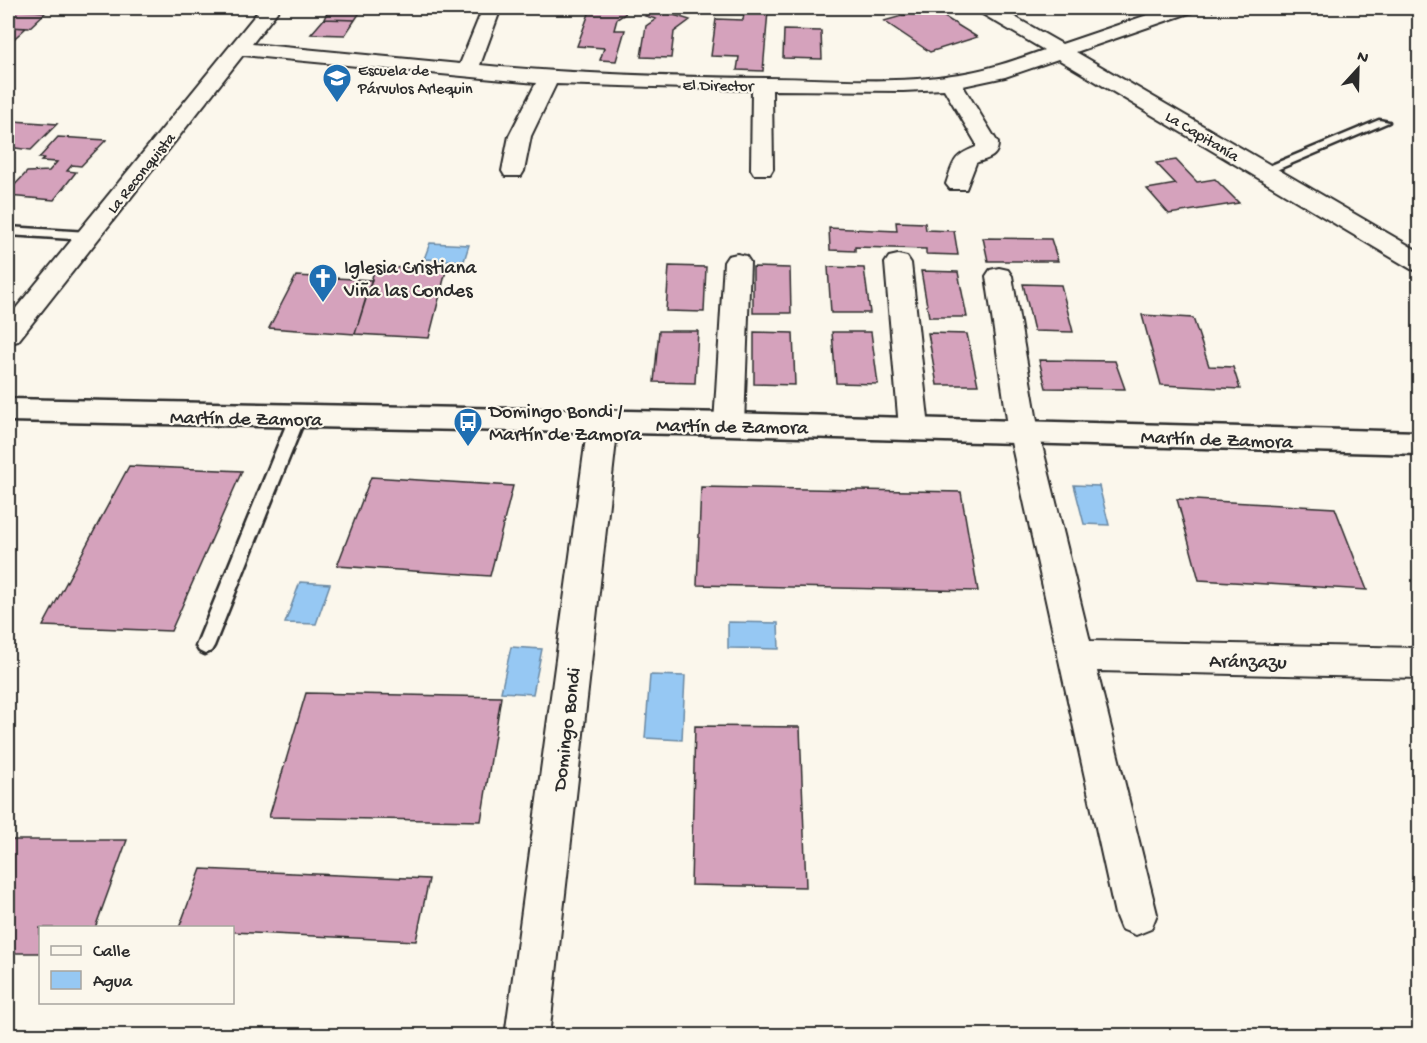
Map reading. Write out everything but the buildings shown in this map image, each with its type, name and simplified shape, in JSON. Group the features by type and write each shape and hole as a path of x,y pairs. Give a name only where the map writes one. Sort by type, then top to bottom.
{"street":[{"name":"La Reconquista","path":"8,335 271,8"},
{"path":"468,70 492,8"},
{"name":"La Capitanía","path":"986,8 1419,263"},
{"name":"El Director","path":"240,49 549,78 762,85 903,85 950,82 998,73 1185,8"},
{"path":"513,171 520,136 549,78"},
{"path":"950,82 987,143 987,151 966,159 958,184"},
{"path":"762,85 762,169"},
{"path":"729,424 737,262"},
{"path":"898,263 914,428"},
{"path":"999,276 1024,433 1136,914"},
{"name":"Martín de Zamora","path":"8,410 297,418 914,428 1419,443"},
{"name":"Domingo Bondi","path":"527,1035 603,423"},
{"name":"Aránzazu","path":"1076,656 1419,663"}],"lane":[{"path":"1263,171 1383,122"},
{"path":"8,231 88,236"},
{"path":"205,646 297,418"}],"water":[{"path":"430,243 469,245 464,261 424,259"},
{"path":"1074,485 1099,486 1109,525 1084,524"},
{"path":"300,582 330,584 316,624 285,623"},
{"path":"728,622 778,623 779,649 728,648"},
{"path":"511,647 542,649 533,694 501,692"},
{"path":"650,675 685,676 682,740 645,738"}],"place":[{"name":"Escuela de Párvulos Arlequin","path":"337,104"},
{"name":"Iglesia Cristiana Viña las Condes","path":"323,304"},
{"name":"Domingo Bondi / Martín de Zamora","path":"468,448"}]}
